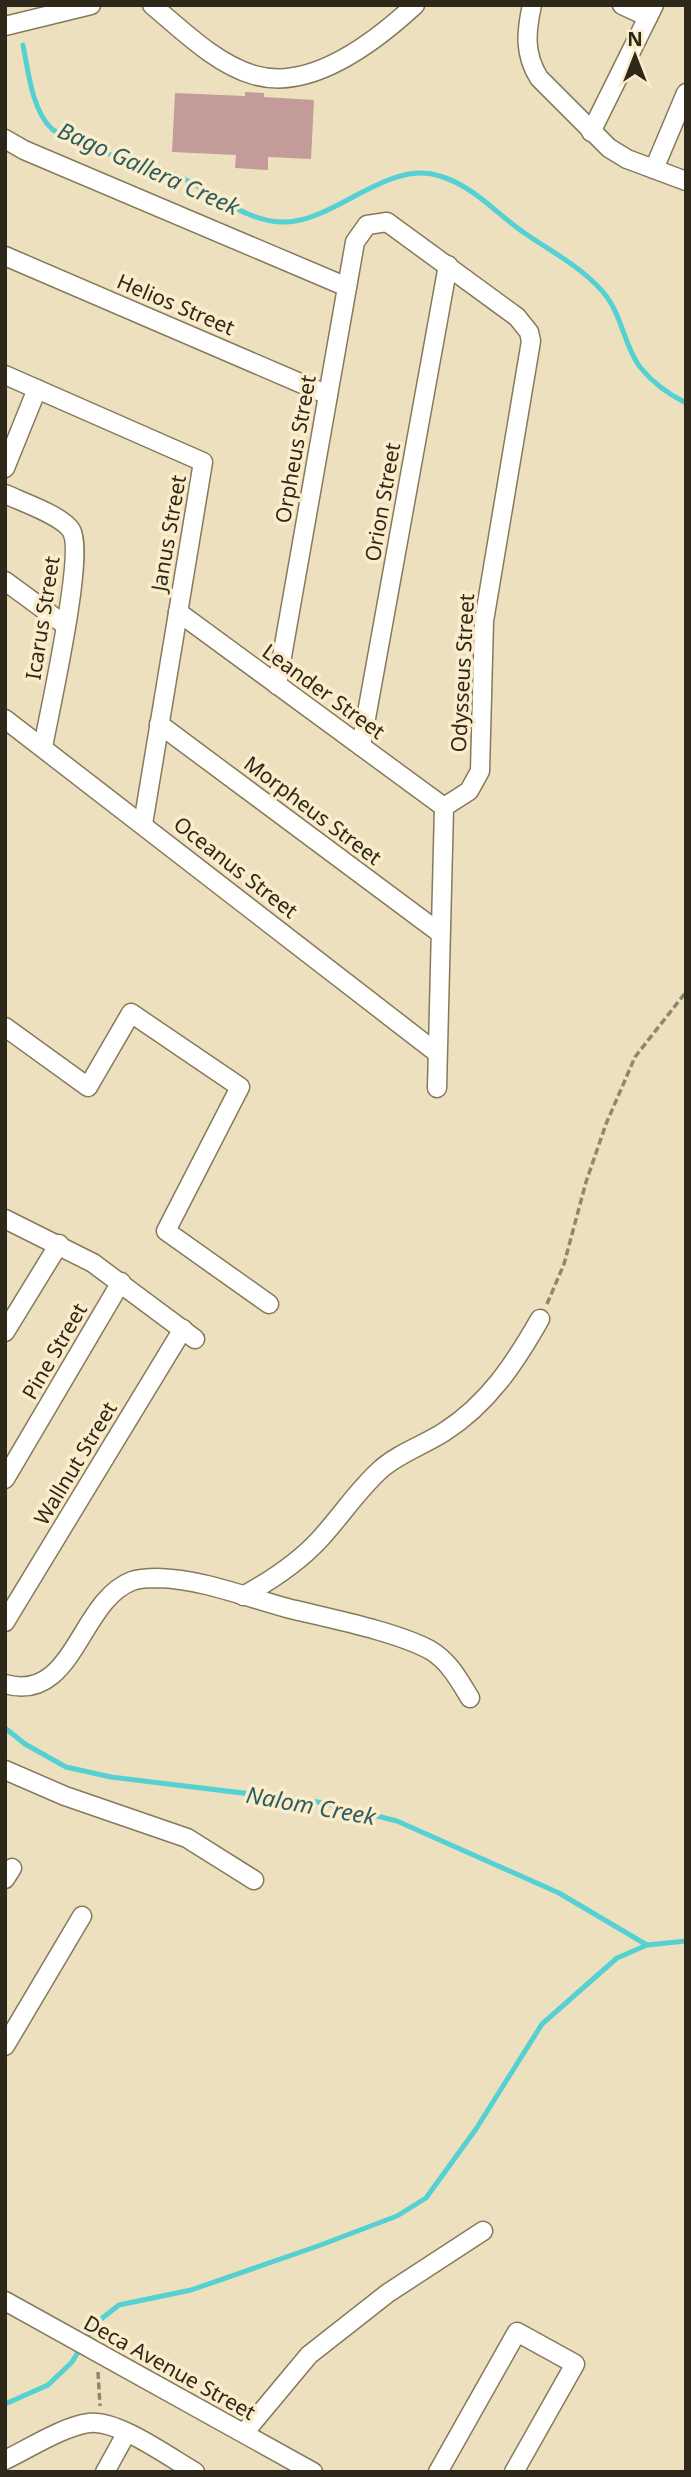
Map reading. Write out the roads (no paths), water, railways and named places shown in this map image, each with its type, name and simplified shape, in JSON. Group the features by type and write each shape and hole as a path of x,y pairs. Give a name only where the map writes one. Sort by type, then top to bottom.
{"street":[{"path":"5,26 91,5"},
{"path":"152,5 214,54 236,67 254,75 276,78 324,67 354,53 382,35 415,5"},
{"path":"532,5 528,26 530,64 539,78 591,132 627,159 686,181"},
{"path":"591,132 651,11 622,5"},
{"path":"654,169 686,93"},
{"path":"5,139 24,150 347,287"},
{"name":"Orpheus Street","path":"277,685 355,242 367,225 376,222 393,225 448,265"},
{"name":"Helios Street","path":"5,256 328,395"},
{"name":"Odysseus Street","path":"444,807 469,791 480,771 484,621 531,350 529,332 517,317 448,265"},
{"name":"Orion Street","path":"361,746 448,265"},
{"name":"Janus Street","path":"5,375 203,462 142,824"},
{"path":"5,468 37,389"},
{"name":"Icarus Street","path":"5,494 64,522 75,536 75,569 43,747"},
{"path":"5,581 65,625"},
{"name":"Leander Street","path":"178,612 444,807"},
{"name":"Oceanus Street","path":"5,719 437,1053"},
{"name":"Morpheus Street","path":"159,724 440,933"},
{"path":"437,1087 444,807"},
{"path":"5,1027 88,1087 131,1013 240,1087 166,1231 269,1304"},
{"path":"5,1219 59,1244 121,1282"},
{"path":"5,1332 59,1244"},
{"name":"Wallnut Street","path":"5,1622 189,1334 121,1282"},
{"name":"Pine Street","path":"5,1479 121,1282"},
{"path":"243,1596 292,1565 320,1539 358,1491 383,1467 446,1430 488,1395 516,1362 540,1319"},
{"path":"5,1684 25,1686 40,1684 50,1678 65,1663 91,1617 105,1601 130,1582 159,1578 243,1596 353,1625 430,1650 452,1668 470,1698"},
{"path":"5,1770 65,1797 187,1838 254,1880"},
{"path":"5,2046 82,1916"},
{"path":"244,2434 277,2391 318,2347 415,2274 483,2231"},
{"name":"Deca Avenue Street","path":"5,2301 313,2472"},
{"path":"438,2472 517,2332 575,2364 514,2472"},
{"path":"8,2464 78,2426 98,2422 127,2434 191,2471"},
{"path":"105,2472 127,2434"}],"waterway":[{"name":"Bago Gallera Creek","path":"23,45 35,101 52,129 92,149 185,179 256,217 287,222 306,219 401,176 421,173 452,180 595,283 615,310 630,350 640,367 662,388 686,403"},
{"name":"Nalom Creek","path":"5,1728 25,1744 66,1767 111,1777 325,1803 397,1821 559,1893 647,1945 686,1941"},
{"path":"5,2404 48,2385 72,2362 96,2323 119,2305 191,2290 318,2246 397,2216 426,2198 476,2129 542,2024 617,1958 647,1945"}]}
